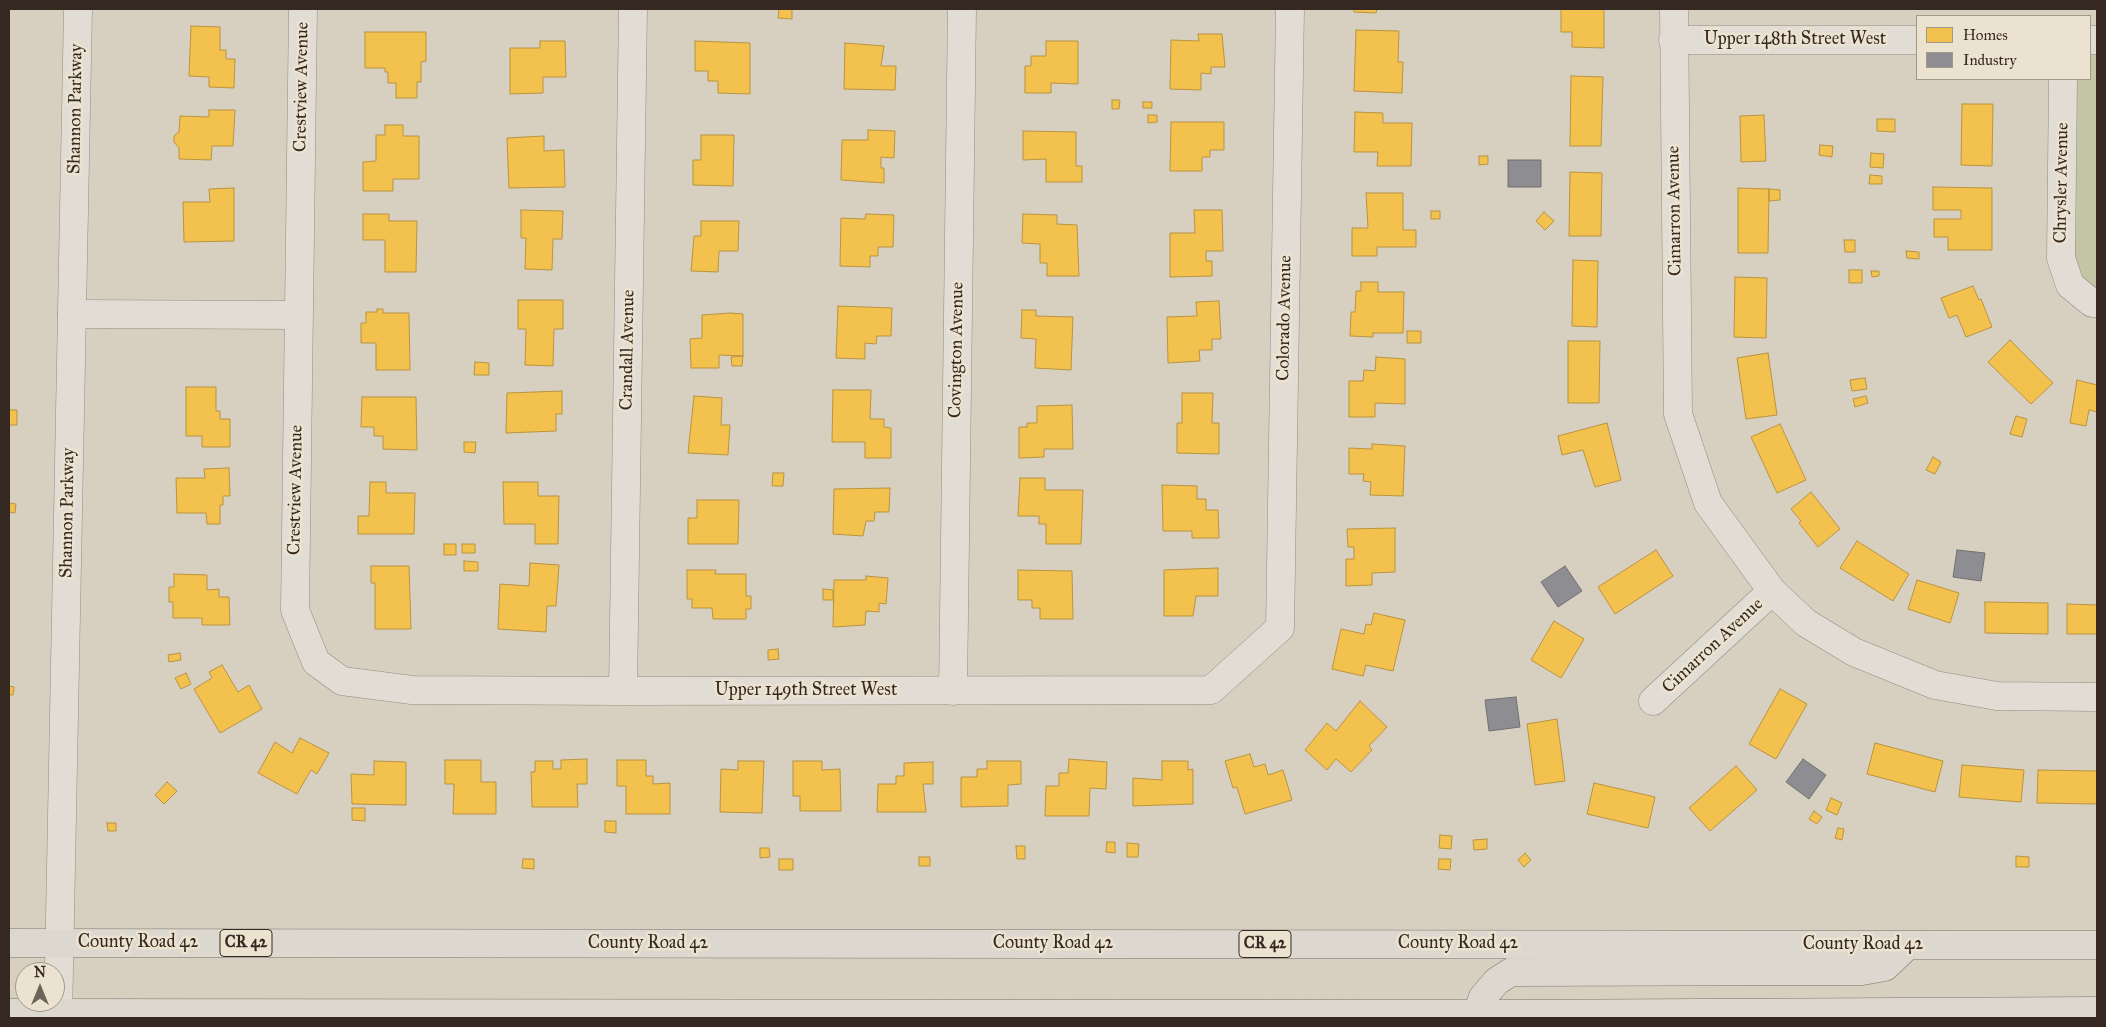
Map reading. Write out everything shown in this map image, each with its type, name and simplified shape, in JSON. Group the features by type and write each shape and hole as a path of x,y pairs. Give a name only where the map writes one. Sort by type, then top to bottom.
{"highway":[{"name":"County Road 42","path":"9,943 2097,945"},
{"path":"1477,1016 1483,997 1497,981 1510,972 1862,971 1885,967 1908,945"},
{"path":"9,1013 58,1016 1570,1016 2097,1011"}],"street":[{"name":"Shannon Parkway","path":"58,1016 78,9"},
{"name":"Crestview Avenue","path":"303,9 295,610 316,662"},
{"name":"Crandall Avenue","path":"623,691 632,9"},
{"name":"Covington Avenue","path":"953,691 962,9"},
{"name":"Colorado Avenue","path":"1280,628 1290,9"},
{"name":"Cimarron Avenue","path":"1653,701 1772,591 1708,503 1678,414 1674,9"},
{"name":"Upper 148th Street West","path":"1673,40 1916,40"},
{"name":"Chrysler Avenue","path":"2063,80 2061,258 2070,285 2092,303 2097,303"},
{"path":"72,314 299,315"},
{"path":"1772,591 1806,623 1854,652 1935,686 1997,696 2097,697"},
{"name":"Upper 149th Street West","path":"316,662 342,681 412,690 1211,690 1280,628"}],"green space":[{"path":"2091,42 2097,42 2097,308 2069,289 2059,80 2091,80"}],"building: Homes":[{"path":"779,9 792,9 792,19 778,18"},
{"path":"1354,9 1377,9 1376,13 1354,12"},
{"path":"1561,9 1604,9 1604,48 1572,47 1572,32 1561,32"},
{"path":"191,26 220,27 220,50 226,50 226,59 235,59 234,88 209,87 209,77 189,76"},
{"path":"1356,30 1399,31 1398,62 1403,62 1402,93 1354,91"},
{"path":"365,32 426,32 426,61 421,62 421,82 417,82 417,98 396,98 396,83 388,83 388,72 385,72 385,68 365,68"},
{"path":"1198,34 1222,34 1225,67 1211,67 1211,74 1201,73 1201,90 1170,89 1171,40 1199,41"},
{"path":"540,41 565,41 566,77 543,77 543,93 510,94 510,48 540,48"},
{"path":"695,41 750,43 750,94 718,93 718,81 708,81 708,71 695,71"},
{"path":"1046,41 1078,41 1078,84 1051,83 1051,93 1025,93 1025,66 1031,66 1031,56 1046,56"},
{"path":"845,43 884,46 881,66 896,66 895,90 844,89"},
{"path":"1571,76 1603,77 1601,146 1570,146"},
{"path":"1112,100 1120,100 1119,109 1112,109"},
{"path":"1143,102 1152,102 1152,108 1143,108"},
{"path":"1962,104 1993,104 1992,166 1961,165"},
{"path":"209,110 235,110 233,146 212,146 211,160 179,159 179,148 174,142 174,136 179,132 180,116 209,117"},
{"path":"1355,112 1383,113 1383,123 1412,123 1411,166 1377,166 1378,152 1354,152"},
{"path":"1148,115 1157,115 1157,122 1148,123"},
{"path":"1764,115 1766,161 1741,162 1740,116"},
{"path":"1877,119 1895,119 1895,132 1877,131"},
{"path":"1171,122 1224,122 1224,150 1210,150 1210,157 1202,157 1202,171 1170,171"},
{"path":"385,125 403,125 403,136 419,136 419,179 393,179 393,191 363,191 363,162 376,161 376,135 385,135"},
{"path":"868,130 895,131 894,158 881,157 881,168 884,168 884,183 841,180 842,140 868,140"},
{"path":"1023,131 1076,132 1076,166 1082,166 1082,182 1046,182 1046,159 1023,160"},
{"path":"701,135 734,135 733,186 693,185 693,160 701,160"},
{"path":"544,136 544,151 564,150 565,187 509,188 507,138"},
{"path":"1820,145 1833,146 1832,157 1819,155"},
{"path":"1871,153 1884,154 1883,168 1870,167"},
{"path":"1479,156 1488,156 1488,164 1479,165"},
{"path":"1570,172 1602,173 1601,236 1569,236"},
{"path":"1870,175 1882,176 1882,184 1869,184"},
{"path":"1933,187 1992,188 1992,250 1948,250 1948,237 1934,237 1934,219 1961,219 1961,210 1933,210"},
{"path":"234,188 234,241 184,242 183,202 210,202 209,189"},
{"path":"1738,188 1769,189 1768,253 1738,253"},
{"path":"1769,189 1780,190 1780,200 1769,201"},
{"path":"1366,193 1403,193 1403,230 1416,230 1416,247 1377,247 1377,256 1352,256 1352,228 1368,228"},
{"path":"521,210 563,211 562,239 553,239 552,270 525,269 526,238 521,238"},
{"path":"1194,210 1222,210 1223,251 1206,251 1206,261 1212,261 1212,276 1170,277 1170,233 1195,233"},
{"path":"1431,211 1440,211 1440,219 1431,219"},
{"path":"1544,212 1554,221 1545,230 1536,221"},
{"path":"363,214 389,214 389,221 417,221 416,272 385,272 385,240 363,240"},
{"path":"866,214 894,215 893,247 878,247 878,256 870,256 870,267 840,266 841,218 865,219"},
{"path":"1023,214 1057,215 1057,224 1077,225 1079,276 1047,276 1047,263 1040,263 1040,244 1022,243"},
{"path":"701,221 739,221 738,251 719,251 718,272 691,271 694,236 701,236"},
{"path":"1844,240 1855,240 1855,252 1845,252"},
{"path":"1906,251 1919,252 1919,259 1907,258"},
{"path":"1573,260 1598,261 1597,327 1572,326"},
{"path":"1849,270 1862,270 1862,283 1849,283"},
{"path":"1871,271 1879,271 1879,276 1872,277"},
{"path":"1735,277 1767,278 1766,338 1734,337"},
{"path":"1361,282 1378,282 1378,292 1404,292 1403,333 1373,333 1373,337 1350,336 1351,312 1355,312 1356,291 1361,291"},
{"path":"1973,286 1979,300 1981,299 1992,327 1966,337 1957,315 1949,318 1941,298"},
{"path":"518,300 563,300 563,329 554,329 553,366 525,365 526,329 518,329"},
{"path":"1219,301 1221,339 1212,339 1212,350 1199,350 1200,361 1168,363 1167,317 1197,316 1196,302"},
{"path":"838,306 892,308 891,336 877,336 876,344 865,343 865,359 836,358"},
{"path":"377,309 383,309 383,313 409,313 410,370 376,370 376,343 361,343 361,323 366,323 366,312 377,312"},
{"path":"1022,310 1036,310 1036,316 1073,317 1071,370 1035,368 1036,339 1021,338"},
{"path":"743,314 743,356 719,355 719,368 691,368 690,339 702,338 702,315"},
{"path":"1407,331 1421,331 1421,343 1407,343"},
{"path":"2010,340 2053,383 2031,404 1988,362"},
{"path":"1568,341 1600,341 1599,403 1568,403"},
{"path":"1768,353 1777,415 1746,419 1737,358"},
{"path":"743,356 742,366 732,366 731,357"},
{"path":"1376,357 1405,359 1405,404 1375,403 1375,417 1349,417 1349,381 1363,381 1364,370 1375,371"},
{"path":"475,362 489,363 489,375 474,375"},
{"path":"1865,378 1867,389 1852,391 1850,380"},
{"path":"2077,380 2097,385 2097,412 2089,410 2086,426 2070,423"},
{"path":"186,387 216,387 216,411 220,411 220,419 230,419 230,447 202,447 202,436 186,436"},
{"path":"833,390 871,390 870,419 884,419 884,427 891,428 891,458 865,458 865,442 832,442"},
{"path":"562,391 562,414 556,414 556,431 506,433 507,393"},
{"path":"1182,393 1213,393 1212,423 1219,423 1219,454 1177,453 1177,423 1182,423"},
{"path":"694,396 722,398 721,425 730,425 728,455 688,453"},
{"path":"1866,396 1868,403 1855,407 1853,399"},
{"path":"362,397 416,397 417,450 383,449 383,436 374,436 374,427 361,427"},
{"path":"1072,405 1073,449 1044,449 1044,457 1019,458 1019,427 1027,427 1027,423 1037,423 1037,406"},
{"path":"9,410 17,410 17,425 9,425"},
{"path":"2016,416 2027,419 2022,437 2010,434"},
{"path":"1607,423 1621,480 1595,487 1583,450 1562,455 1558,436"},
{"path":"1780,424 1806,480 1777,493 1751,437"},
{"path":"464,442 476,442 475,453 464,452"},
{"path":"1372,444 1405,446 1403,496 1370,495 1371,482 1363,481 1364,474 1349,474 1349,448 1372,449"},
{"path":"1933,457 1941,462 1935,474 1926,470"},
{"path":"229,468 230,496 223,496 223,505 220,505 220,524 207,524 206,513 177,513 176,478 205,478 204,469"},
{"path":"773,473 784,473 783,486 772,486"},
{"path":"1020,478 1045,478 1045,490 1083,490 1081,544 1046,544 1046,524 1039,524 1039,516 1018,516"},
{"path":"370,482 386,482 386,493 415,493 414,534 358,534 358,516 369,516"},
{"path":"503,482 538,482 538,496 559,496 558,544 535,544 535,524 504,524"},
{"path":"1162,485 1197,486 1197,499 1206,499 1206,510 1218,510 1219,538 1192,538 1192,531 1163,531"},
{"path":"890,488 889,512 875,512 874,521 866,521 863,536 833,534 834,489"},
{"path":"1811,492 1840,529 1818,547 1799,523 1801,521 1791,509"},
{"path":"697,500 739,500 738,544 688,544 688,518 697,518"},
{"path":"9,503 16,504 15,513 9,512"},
{"path":"1395,528 1395,572 1372,573 1372,585 1346,586 1346,559 1354,559 1354,547 1348,547 1347,529"},
{"path":"1857,541 1909,574 1893,601 1840,568"},
{"path":"444,544 456,544 456,555 444,555"},
{"path":"462,544 475,544 475,553 462,553"},
{"path":"1656,550 1673,576 1615,614 1598,587"},
{"path":"464,561 478,562 478,571 464,571"},
{"path":"530,563 559,565 556,606 547,606 546,632 498,629 500,584 529,586"},
{"path":"371,566 409,566 411,629 375,629 375,583 371,583"},
{"path":"1218,568 1218,596 1196,596 1193,616 1164,616 1164,570"},
{"path":"687,570 716,570 715,574 746,574 746,596 751,596 751,609 746,609 746,619 713,619 712,608 692,608 692,599 687,599"},
{"path":"1018,570 1072,571 1073,619 1040,619 1040,608 1032,608 1032,600 1018,600"},
{"path":"174,574 207,575 207,590 219,589 219,597 229,597 230,625 202,625 202,618 173,618 173,602 169,602 169,587 174,587"},
{"path":"866,576 888,578 886,604 879,603 879,612 866,611 865,625 833,627 834,580 866,580"},
{"path":"1917,580 1959,593 1950,623 1908,609"},
{"path":"823,589 833,590 833,600 823,600"},
{"path":"1985,602 2048,603 2048,634 1985,633"},
{"path":"2067,604 2097,605 2097,634 2067,634"},
{"path":"1374,613 1405,620 1393,671 1366,665 1363,676 1332,669 1341,629 1364,634 1366,624 1371,625"},
{"path":"1554,621 1584,639 1561,678 1531,660"},
{"path":"778,649 779,659 768,660 768,650"},
{"path":"180,653 181,660 169,662 168,655"},
{"path":"222,665 238,692 249,685 262,709 220,733 194,689 212,678 209,672"},
{"path":"186,673 191,684 181,689 175,678"},
{"path":"9,686 14,687 13,695 9,695"},
{"path":"1780,689 1807,704 1776,759 1749,744"},
{"path":"1360,701 1387,727 1369,746 1372,750 1351,772 1336,759 1327,770 1305,750 1327,723 1336,731"},
{"path":"1557,719 1565,781 1535,785 1527,724"},
{"path":"300,738 329,753 317,774 311,770 297,794 258,773 275,742 292,753"},
{"path":"1875,743 1943,761 1935,792 1867,774"},
{"path":"1250,754 1254,767 1265,764 1268,775 1283,770 1292,800 1245,814 1237,787 1233,788 1225,761"},
{"path":"587,759 587,784 577,784 578,807 532,807 531,772 535,772 535,761 553,761 553,769 561,769 561,760"},
{"path":"1069,759 1107,762 1106,789 1090,788 1089,816 1045,816 1046,786 1059,786 1059,773 1068,773"},
{"path":"445,760 481,760 481,782 496,782 496,814 453,814 454,784 445,784"},
{"path":"617,760 646,760 646,776 653,776 653,784 670,783 670,814 626,814 626,786 617,786"},
{"path":"374,761 406,762 406,805 352,804 351,774 374,775"},
{"path":"738,761 764,761 762,813 720,812 721,769 738,770"},
{"path":"793,761 822,761 822,770 840,769 841,811 800,811 800,796 793,796"},
{"path":"987,761 1021,761 1021,784 1008,785 1008,806 961,807 961,777 977,777 977,769 987,769"},
{"path":"1162,761 1188,761 1188,770 1193,769 1193,804 1133,806 1133,778 1162,780"},
{"path":"933,762 933,784 923,784 926,812 877,812 878,784 896,784 896,776 904,776 904,763"},
{"path":"1962,765 2024,770 2021,802 1959,797"},
{"path":"1736,766 1757,790 1710,831 1689,808"},
{"path":"2038,770 2097,771 2097,804 2037,803"},
{"path":"167,782 177,791 164,804 155,795"},
{"path":"1594,783 1655,797 1648,828 1587,814"},
{"path":"1831,798 1842,803 1837,815 1826,810"},
{"path":"352,808 365,808 365,821 352,820"},
{"path":"1814,811 1822,817 1817,824 1809,819"},
{"path":"605,821 616,821 616,833 605,832"},
{"path":"107,823 116,823 116,831 108,831"},
{"path":"1838,828 1844,829 1842,840 1835,838"},
{"path":"1440,835 1452,836 1451,849 1439,848"},
{"path":"1487,839 1487,849 1474,850 1473,840"},
{"path":"1107,842 1115,842 1115,853 1106,852"},
{"path":"1127,843 1139,844 1138,857 1127,857"},
{"path":"1016,846 1025,846 1025,859 1017,859"},
{"path":"760,848 769,848 770,857 760,858"},
{"path":"1525,853 1531,860 1524,867 1518,860"},
{"path":"2016,856 2029,857 2029,867 2016,867"},
{"path":"919,857 930,857 930,866 919,866"},
{"path":"523,859 534,859 534,869 522,868"},
{"path":"779,859 793,859 793,870 779,870"},
{"path":"1439,859 1451,859 1450,870 1438,869"}],"building: Industry":[{"path":"1508,160 1541,160 1541,187 1508,187"},
{"path":"1957,550 1985,553 1981,581 1953,577"},
{"path":"1565,566 1582,591 1558,607 1541,582"},
{"path":"1516,697 1520,727 1489,731 1485,700"},
{"path":"1803,759 1826,775 1809,799 1786,782"}]}
